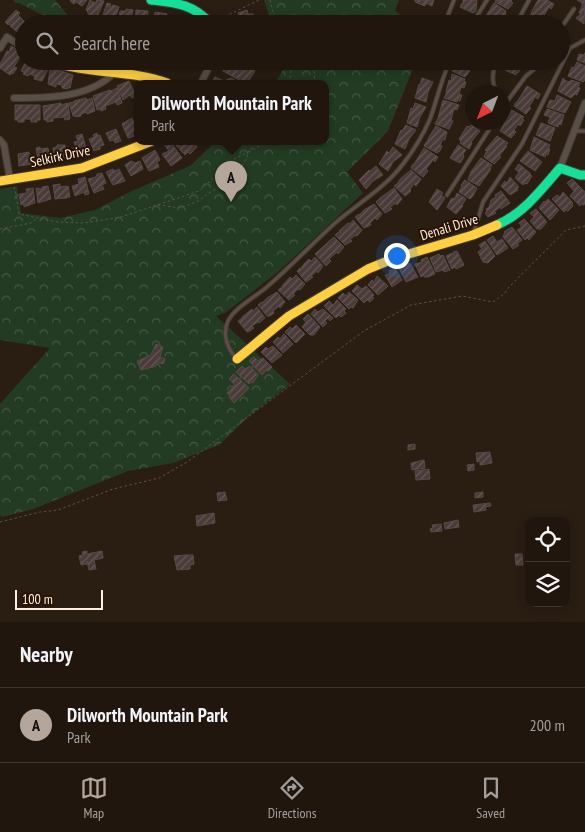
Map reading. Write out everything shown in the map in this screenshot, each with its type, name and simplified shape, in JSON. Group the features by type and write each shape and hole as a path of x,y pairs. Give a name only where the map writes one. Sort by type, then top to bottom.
{"street":[{"path":"151,0 185,4 204,15"},
{"path":"0,48 7,37 15,42"},
{"path":"90,70 143,76 157,80"},
{"path":"14,98 45,98 77,93 104,83 114,73"},
{"path":"585,103 560,168 585,175"},
{"path":"0,140 4,145 10,180"},
{"name":"Selkirk Drive","path":"0,181 82,168 142,145"},
{"name":"Denali Drive","path":"237,359 289,316 368,269 403,255 473,235 504,222 529,203 560,168"}],"lane":[{"path":"448,15 454,0"},
{"path":"478,15 487,0"},
{"path":"521,15 529,0"},
{"path":"570,15 574,9"},
{"path":"570,49 585,40"},
{"path":"237,359 231,354 226,342 225,332 228,320 240,307 267,287 335,223 385,184 402,166 417,144 430,119 447,70"},
{"path":"493,70 494,85"},
{"path":"510,96 533,70"},
{"path":"473,235 483,202 522,144 559,70"},
{"path":"447,195 489,130"},
{"path":"574,131 585,131"}],"path":[{"path":"229,15 259,0"},
{"path":"270,0 274,15"},
{"path":"157,205 181,208 234,181 254,145"},
{"path":"10,180 16,194 19,214 57,222 84,223 121,217 199,191 236,158 261,145"},
{"path":"0,229 31,223 36,218"},
{"path":"0,522 40,512 58,510 113,489 159,478 187,462 364,331 411,305 462,296 493,302 504,294 566,230 585,226"}],"green space":[{"path":"13,0 55,0 68,15 42,15"},
{"path":"264,0 399,0 395,10 400,15 269,15"},
{"path":"283,70 412,70 388,131 347,172 363,193 278,272 225,313 216,316 290,384 248,417 219,445 173,463 128,471 33,509 2,517 0,515 0,404 50,348 0,340 0,189 17,186 21,213 60,218 95,210 134,190 190,166 212,145 329,145 329,80 277,80"}],"building":[{"path":"71,0 87,0 82,6 76,2 74,4"},
{"path":"90,0 95,3 97,0 104,1 98,15 88,14 86,10"},
{"path":"414,0 434,0 432,6 426,3 425,6"},
{"path":"463,0 477,0 476,11 473,13 460,7 463,4"},
{"path":"496,0 512,0 513,3 508,9 495,2"},
{"path":"538,0 547,0 554,4 551,9 549,7 544,15 530,15"},
{"path":"577,0 585,0 584,24 576,18 581,14 579,13 582,6 582,3"},
{"path":"107,3 111,4 110,6 112,7 113,5 119,7 116,15 103,15"},
{"path":"494,3 506,11 505,15 487,15"},
{"path":"126,9 133,10 132,15 119,15 120,11 126,11"},
{"path":"16,10 20,13 15,15 15,30 11,25 5,22"},
{"path":"136,10 148,11 148,15 136,15"},
{"path":"247,10 248,14 253,15 239,15 238,13"},
{"path":"155,12 167,14 167,15 154,15"},
{"path":"11,46 15,48 14,67 16,70 10,75 0,68 0,64 7,51 9,52"},
{"path":"585,53 585,63 577,60 579,54 584,55"},
{"path":"577,62 585,66 585,80 583,82 568,76 572,67 574,68"},
{"path":"48,70 42,81 34,79 35,76 23,74 24,72 21,71"},
{"path":"50,70 73,75 70,88 68,87 68,89 62,88 62,85 56,84 56,87 48,84"},
{"path":"468,70 470,71 465,77 452,71"},
{"path":"505,70 520,70 516,75"},
{"path":"223,71 255,71 249,80 239,80"},
{"path":"452,74 465,79 464,88 461,87 459,94 462,95 460,101 458,100 457,102 444,98 449,80 451,81"},
{"path":"422,78 433,82 426,102 415,98"},
{"path":"563,78 566,81 570,82 571,80 580,83 577,95 575,94 571,98 558,91"},
{"path":"129,81 134,92 134,97 132,98 130,95 123,100 117,86"},
{"path":"527,86 540,94 538,99 535,97 529,107 531,108 526,114 514,106 516,102 518,103"},
{"path":"117,88 122,103 117,105 116,102 105,106 106,109 97,110 93,96"},
{"path":"557,95 571,102 565,113 547,107 550,100 555,101"},
{"path":"86,98 87,100 92,98 95,111 81,114 81,116 73,116 69,103 75,103 74,101"},
{"path":"443,100 459,105 457,110 454,109 451,120 453,121 449,129 435,124"},
{"path":"61,103 61,105 68,103 70,119 65,120 64,117 53,118 53,121 47,122 47,120 44,120 43,106"},
{"path":"415,103 426,107 417,127 407,123 411,108 413,109"},
{"path":"15,105 40,105 40,120 31,122 31,119 24,119 24,122 18,122 18,120 15,120"},
{"path":"547,109 564,115 561,125 559,124 558,127 548,123 550,117 544,115"},
{"path":"512,110 524,117 520,126 518,124 514,130 516,132 511,138 500,131 510,130 510,114"},
{"path":"132,118 134,131 132,132 134,136 128,138 122,124"},
{"path":"541,123 555,128 550,141 536,135"},
{"path":"406,125 416,130 409,139 405,149 395,144 401,130"},
{"path":"436,126 447,132 445,140 443,139 440,145 442,146 440,151 437,153 424,146 426,142 428,143 429,137"},
{"path":"116,129 121,141 115,143 114,140 110,141 106,133"},
{"path":"465,129 480,131 471,142 469,149 460,143 459,139"},
{"path":"97,133 98,136 100,135 104,145 94,151 89,139"},
{"path":"82,134 88,154 81,156 80,154 78,155 77,151 74,152 73,148 76,147 74,142 78,141 76,136"},
{"path":"497,136 508,143 499,156 501,157 494,164 484,157 487,152 485,150"},
{"path":"534,137 550,145 548,155 546,154 545,157 530,150"},
{"path":"57,145 65,145 68,159 61,160 60,158 55,158 53,148 57,147"},
{"path":"164,145 173,145 182,158 171,166 162,154 169,151"},
{"path":"176,145 196,145 197,147 190,154 188,152 185,155"},
{"path":"458,145 466,150 460,163 450,158"},
{"path":"40,147 40,149 48,148 50,162 44,163 43,159 38,160 36,148"},
{"path":"393,147 402,155 393,162 388,171 379,164 387,151 389,153"},
{"path":"424,148 438,157 426,169 428,171 423,177 411,168 413,164 415,165"},
{"path":"155,150 160,160 157,162 159,167 149,171 142,158"},
{"path":"528,151 542,162 535,171 520,161"},
{"path":"29,152 29,158 32,157 33,164 19,166 18,154"},
{"path":"481,158 492,165 479,186 468,180 470,174 472,174 470,173"},
{"path":"131,161 135,163 140,161 143,169 131,176 125,165"},
{"path":"519,164 532,176 527,184 523,185 515,178 519,172 515,169"},
{"path":"376,166 383,175 373,181 366,189 359,180"},
{"path":"113,169 114,171 119,169 125,181 113,185 106,172"},
{"path":"411,170 421,179 416,186 414,184 410,189 411,191 405,196 394,186 399,184 398,182 401,178"},
{"path":"102,173 106,183 102,185 104,189 94,193 88,179"},
{"path":"85,177 89,194 85,195 84,192 75,196 72,186 79,184 78,179"},
{"path":"510,177 519,187 517,188 518,190 510,195 501,186 505,181 507,183"},
{"path":"572,179 585,192 585,204 583,205 580,206 570,196 574,191 567,183"},
{"path":"465,180 477,188 470,199 459,192"},
{"path":"60,184 60,187 68,186 70,197 55,199 53,185"},
{"path":"48,186 51,199 38,203 36,188 42,189 42,187"},
{"path":"33,188 35,203 24,207 24,204 21,205 19,194 27,193 26,189"},
{"path":"394,188 402,199 385,213 376,202"},
{"path":"437,189 443,193 441,195 445,198 437,210 429,202"},
{"path":"501,191 510,203 501,209 500,207 494,212 496,213 488,217 485,213 486,209 489,207 491,200 496,197 495,195"},
{"path":"563,192 573,203 573,206 568,211 564,212 552,199 557,195 560,197"},
{"path":"457,193 466,199 456,214 447,207"},
{"path":"548,199 559,210 550,220 539,208"},
{"path":"374,204 382,214 377,220 375,218 370,223 371,225 364,228 355,217 359,214 360,216 364,210"},
{"path":"536,209 547,222 541,229 537,229 530,221 534,217 530,213"},
{"path":"524,219 536,232 529,240 527,238 525,240 517,230 522,227 519,223"},
{"path":"353,220 362,230 357,236 350,239 352,241 345,245 335,235 341,232 339,231"},
{"path":"512,227 522,240 518,243 516,242 519,245 513,249 503,237 505,231"},
{"path":"493,236 497,242 502,239 508,248 497,255 487,240"},
{"path":"334,237 344,247 338,254 337,252 329,259 331,261 326,266 315,254"},
{"path":"485,241 495,256 488,263 483,262 478,252 482,249 479,245"},
{"path":"457,251 464,265 452,269 446,256 452,253 453,255 453,252"},
{"path":"439,254 440,256 443,255 450,270 436,272 430,258"},
{"path":"315,257 323,266 318,273 317,271 306,282 297,271 300,268 302,269 309,259 311,261"},
{"path":"427,257 435,274 421,277 415,264 422,262 421,260"},
{"path":"410,263 418,277 406,282 399,268"},
{"path":"395,268 402,280 392,287 385,275 390,274 389,271"},
{"path":"296,275 305,284 289,300 278,290 283,288 282,286 290,277 292,279"},
{"path":"377,276 388,286 378,295 368,285 372,280 374,282"},
{"path":"357,285 362,289 366,286 374,295 370,302 367,300 364,303 352,291"},
{"path":"277,292 285,302 280,308 279,306 273,311 274,313 267,316 258,305"},
{"path":"349,292 358,300 353,308 349,309 338,298 343,293 346,296"},
{"path":"337,300 346,309 344,311 346,313 336,318 324,306 329,301 333,305"},
{"path":"257,307 265,318 252,326 254,328 247,332 238,321"},
{"path":"315,309 317,312 323,309 333,318 330,321 328,318 325,321 327,323 323,327 311,314"},
{"path":"308,314 320,327 314,335 310,335 302,327 306,322 303,319"},
{"path":"296,325 305,334 296,343 285,332 290,327 292,329"},
{"path":"284,334 293,344 283,353 273,342 278,337 280,339"},
{"path":"156,344 163,347 160,357 165,359 163,364 157,362 156,366 141,370 137,361 151,355"},
{"path":"273,346 282,355 272,363 261,352 266,347 268,349"},
{"path":"254,357 258,361 263,358 272,367 262,375 249,361"},
{"path":"242,366 245,369 250,366 258,375 253,383 249,384 236,372"},
{"path":"234,374 249,388 234,403 227,393 235,385 229,379"},
{"path":"415,444 415,449 408,450 408,445"},
{"path":"490,452 492,463 480,465 480,461 477,462 476,453"},
{"path":"424,460 425,468 412,470 411,463"},
{"path":"474,464 474,470 468,471 467,465"},
{"path":"429,469 430,479 416,480 415,471"},
{"path":"225,492 227,500 218,501 217,493"},
{"path":"483,492 483,497 475,498 475,493"},
{"path":"490,503 491,506 485,507 486,510 474,512 473,505"},
{"path":"214,513 215,523 197,526 196,516"},
{"path":"458,520 459,527 445,529 444,523"},
{"path":"441,524 442,531 431,532 432,525"},
{"path":"87,551 87,554 102,551 103,558 94,560 96,569 89,570 87,561 87,564 81,565 79,556 83,555 82,552"},
{"path":"515,554 522,554 523,565 516,565"},
{"path":"193,555 194,564 190,565 190,569 177,570 174,556"}],"traffic: fast":[{"path":"151,0 191,8 202,15"},
{"path":"497,225 524,208 560,168 585,175"}],"traffic: slow":[{"path":"94,70 156,80"},
{"path":"0,181 82,168 142,145"},
{"path":"237,359 289,316 368,269 395,258 473,235 497,225"}],"place":[{"name":"Dilworth Mountain Park","path":"231,202"}]}
